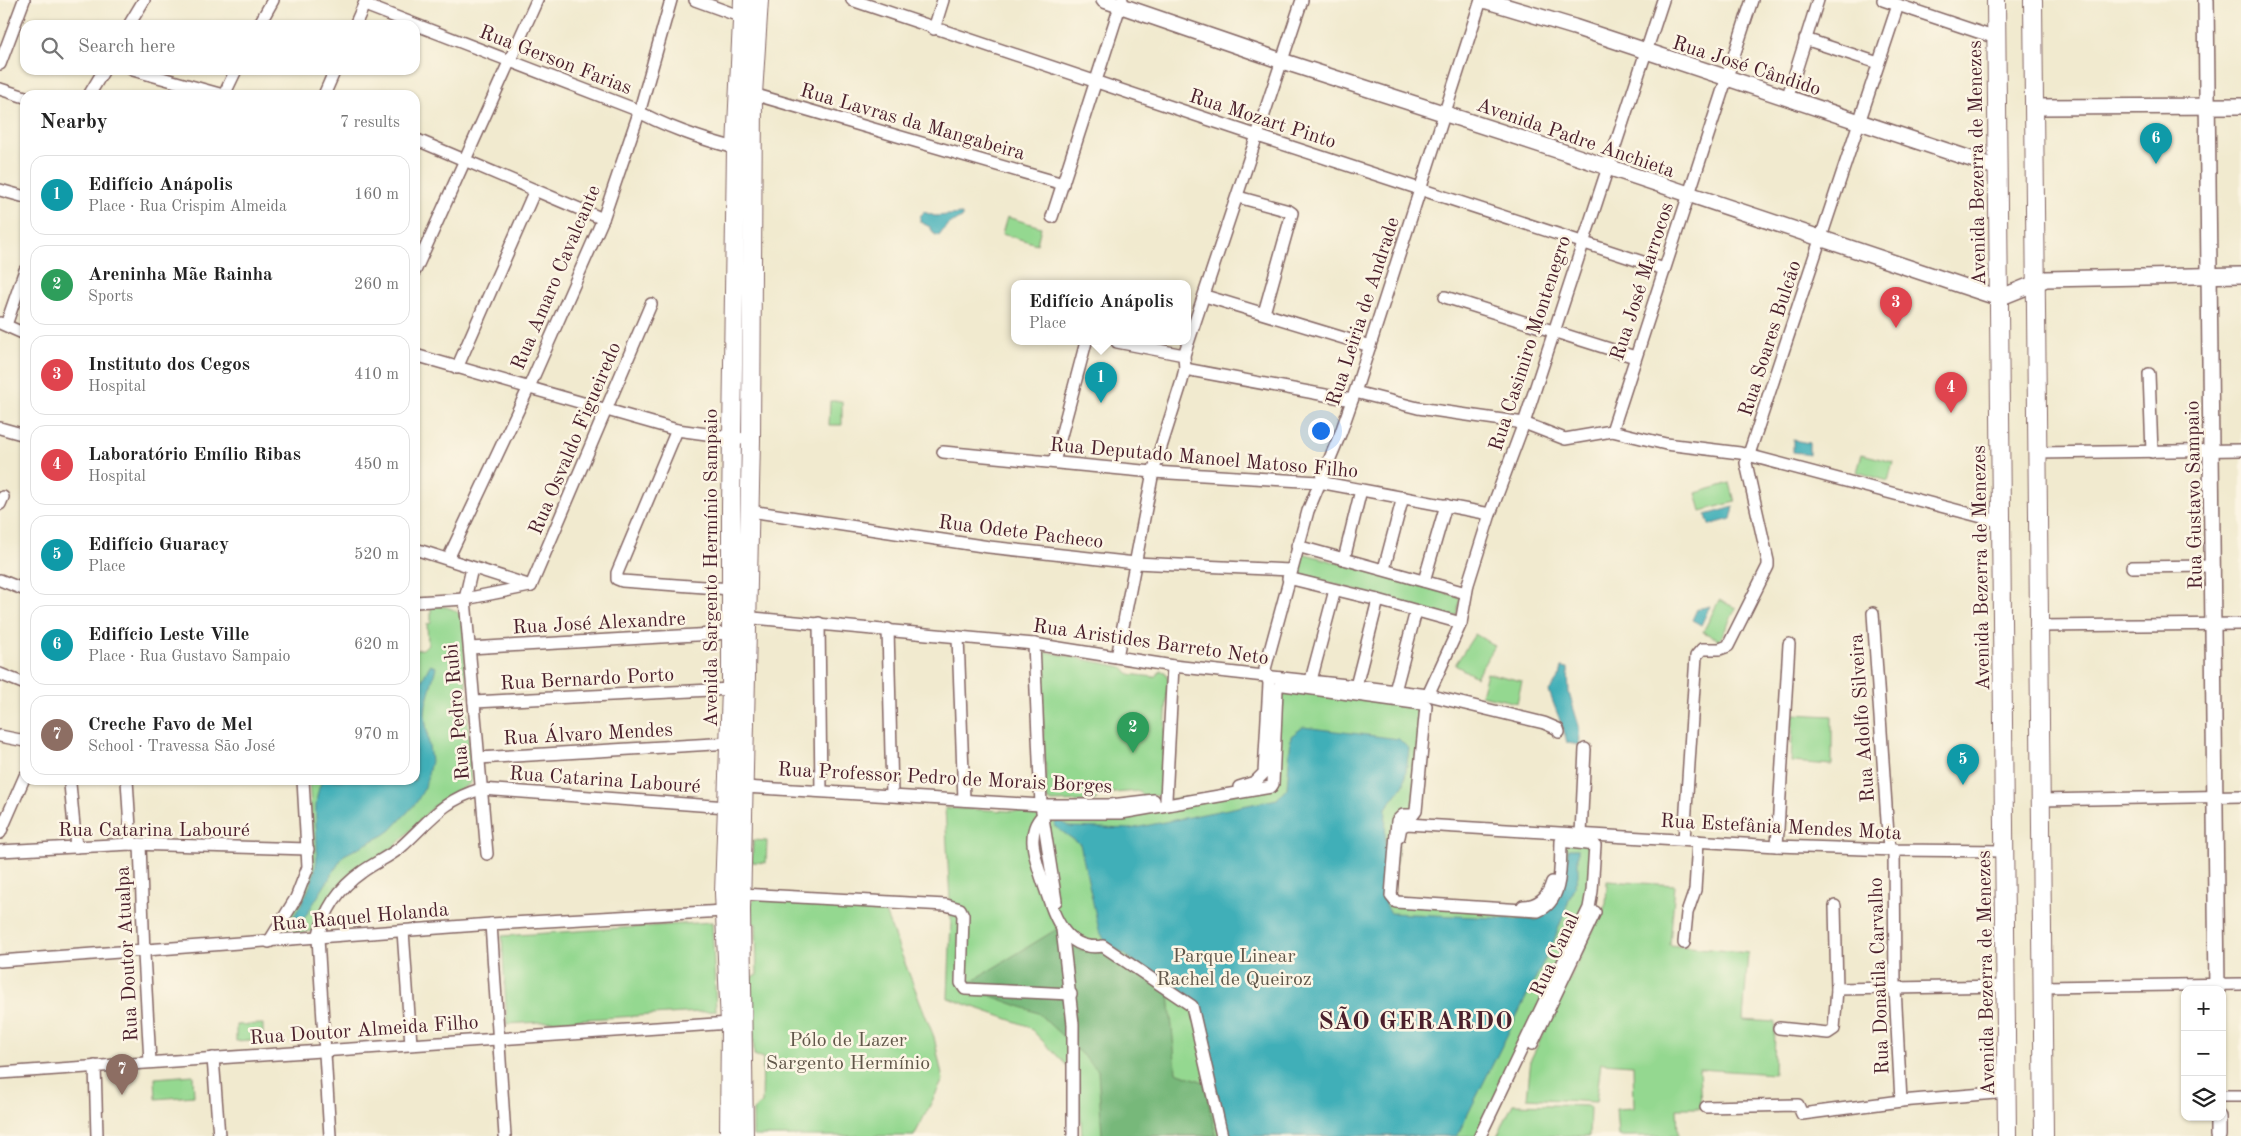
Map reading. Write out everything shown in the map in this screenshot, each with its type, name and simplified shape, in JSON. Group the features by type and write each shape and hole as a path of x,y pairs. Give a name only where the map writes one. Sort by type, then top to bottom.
{"main road":[{"name":"Avenida Sargento Hermínio Sampaio","path":"737,1136 724,911 731,689 736,622 750,512 753,94 759,0"},
{"name":"Avenida Bezerra de Menezes","path":"1996,0 2008,1136"},
{"path":"2033,0 2044,1136"},
{"name":"Avenida Sargento Hermínio Sampaio","path":"737,1136 744,787 736,622 730,589 736,148 742,8"}],"street":[{"path":"0,64 24,0"},
{"path":"132,20 144,0"},
{"path":"262,20 273,0"},
{"path":"357,20 366,0"},
{"name":"Rua Gerson Farias","path":"366,0 370,7 403,20"},
{"path":"420,260 537,0"},
{"name":"Rua Amaro Cavalcante","path":"448,560 529,387 603,218 639,113 671,0"},
{"path":"695,0 742,8"},
{"name":"Rua Mozart Pinto","path":"852,0 934,29 1664,269"},
{"path":"934,29 943,0"},
{"name":"Avenida Padre Anchieta","path":"1104,0 1121,3 1282,61 1999,298"},
{"path":"1191,335 1302,0"},
{"name":"Rua José Cândido","path":"1483,0 1581,29 1726,79 1998,168"},
{"name":"Rua Leiria de Andrade","path":"1260,778 1265,769 1267,735 1269,683 1265,669 1297,546 1319,482 1341,432 1354,396 1483,0"},
{"name":"Rua Casimiro Montenegro","path":"1422,825 1431,696 1461,623 1466,593 1490,514 1524,424 1582,242 1663,0"},
{"name":"Rua José Marrocos","path":"1612,431 1752,0"},
{"path":"1786,99 1818,0"},
{"path":"1883,0 1996,38"},
{"name":"Rua Gustavo Sampaio","path":"2206,0 2213,451 2214,797 2217,986"},
{"path":"1052,216 1121,3"},
{"name":"Rua Soares Bulcão","path":"1684,840 1696,656 1702,649 1720,649 1728,646 1768,566 1746,463 1898,5"},
{"name":"Rua Gerson Farias","path":"420,27 639,113 720,144 736,148"},
{"path":"1805,39 1878,64"},
{"path":"92,90 101,75"},
{"path":"151,75 206,90"},
{"path":"226,90 234,75"},
{"path":"326,90 333,75"},
{"path":"0,89 20,95"},
{"name":"Rua Lavras da Mangabeira","path":"753,94 1063,184"},
{"path":"2034,107 2241,106"},
{"path":"420,141 603,218"},
{"path":"0,190 20,196"},
{"path":"457,368 535,190"},
{"path":"1238,196 1292,213 1264,313"},
{"path":"1999,298 2046,279 2241,275"},
{"path":"20,282 3,324 20,332"},
{"path":"1205,296 1370,346"},
{"path":"1445,297 1635,358"},
{"name":"Rua Osvaldo Figueiredo","path":"532,586 651,304"},
{"path":"1054,462 1085,345"},
{"path":"1132,345 1184,355"},
{"path":"1117,657 1153,472 1185,369 1184,355 1188,345"},
{"path":"420,357 677,430 751,440"},
{"path":"1185,369 1524,424 1565,439 1612,431 1666,444 1749,455 2001,522"},
{"path":"2149,374 2152,452"},
{"path":"0,428 20,434"},
{"path":"677,430 617,573 618,580 730,589"},
{"path":"2038,453 2241,450"},
{"name":"Rua Deputado Manoel Matoso Filho","path":"943,452 1153,472 1319,482 1490,514"},
{"path":"1344,559 1362,490"},
{"path":"1384,568 1403,497"},
{"path":"1424,581 1446,505"},
{"name":"Rua Odete Pacheco","path":"750,512 989,547 1134,562 1289,574 1335,590 1461,623"},
{"path":"1297,546 1384,568 1466,593"},
{"path":"420,551 532,586"},
{"path":"2132,566 2213,566"},
{"name":"Rua Pedro Rubi","path":"472,568 465,599 487,854"},
{"path":"0,580 20,588"},
{"name":"Rua José Alexandre","path":"420,602 465,599 532,586"},
{"path":"1311,680 1335,590"},
{"path":"1356,686 1378,600"},
{"path":"1395,691 1416,610"},
{"name":"Rua Adolfo Silveira","path":"1874,613 1891,850"},
{"name":"Rua José Alexandre","path":"470,648 736,622"},
{"name":"Rua Aristides Barreto Neto","path":"736,622 819,623 1034,644 1173,666 1267,675 1395,691 1431,696 1544,724 1558,729 1559,732"},
{"path":"819,623 821,791"},
{"path":"2039,626 2241,624"},
{"path":"888,629 892,795"},
{"path":"958,637 964,800"},
{"path":"1034,644 1041,810 1071,994 1074,1136"},
{"path":"1776,846 1789,644"},
{"path":"1166,799 1173,666"},
{"path":"0,674 20,682"},
{"path":"1041,810 1052,813 1121,813 1271,787 1277,689 1280,685 1424,705 1426,709 1416,811 1413,815 1403,815 1397,821 1392,899 1396,902 1538,911 1547,908 1555,894 1559,880 1561,841 1595,845 1592,896 1589,908 1480,1136"},
{"name":"Rua Bernardo Porto","path":"474,702 731,689"},
{"path":"0,736 20,740"},
{"name":"Rua Álvaro Mendes","path":"479,758 730,743"},
{"path":"1581,834 1585,749"},
{"name":"Rua Professor Pedro de Morais Borges","path":"744,787 964,800 1041,810 1111,806 1166,799 1243,786 1260,778"},
{"path":"0,833 21,785"},
{"path":"70,785 76,847"},
{"name":"Rua Doutor Atualpa","path":"127,785 135,844 144,951 150,1062"},
{"path":"269,942 301,889 308,868 303,785"},
{"path":"330,1136 318,938 323,918 346,886 363,871 400,848 435,813 462,796 481,789"},
{"name":"Rua Catarina Labouré","path":"481,789 727,807"},
{"path":"2041,800 2241,796"},
{"name":"Rua Estefânia Mendes Mota","path":"1556,833 1554,872 1550,890 1536,904 1529,906 1400,897 1395,890 1401,827 1407,824 1776,846 2005,851"},
{"name":"Rua Canal","path":"1488,1136 1598,906 1601,836"},
{"path":"1684,943 1687,913 1696,890 1698,842"},
{"name":"Rua Catarina Labouré","path":"0,851 135,844 308,849"},
{"name":"Rua Donatila Carvalho","path":"1891,850 1901,1101"},
{"path":"742,894 946,905 960,908 964,915 962,987 965,989 1071,994"},
{"path":"1779,1028 1832,1032 1835,1026 1837,989 1835,906"},
{"name":"Rua Raquel Holanda","path":"0,961 490,924 724,911"},
{"path":"490,924 505,1136"},
{"path":"1061,927 1083,946 1091,948 1103,946 1192,1006 1222,1136"},
{"path":"403,931 411,1044"},
{"path":"2225,986 2241,984"},
{"path":"1837,989 2006,986"},
{"path":"2043,987 2181,987"},
{"name":"Rua Doutor Almeida Filho","path":"0,1073 730,1023"},
{"path":"213,1058 219,1136"},
{"path":"95,1066 97,1136"},
{"path":"1706,1107 1798,1105 1802,1114 1901,1101 2007,1092"},
{"path":"2226,1096 2241,1096"},
{"path":"2218,1121 2218,1136"}],"green space":[{"path":"1007,217 1041,227 1037,244 1002,234"},
{"path":"830,401 842,401 842,425 829,425"},
{"path":"1862,454 1893,462 1888,481 1857,472"},
{"path":"1730,483 1735,502 1701,511 1696,493"},
{"path":"1302,553 1457,596 1460,598 1457,615 1451,617 1298,574 1295,572"},
{"path":"1719,600 1736,608 1720,640 1703,632"},
{"path":"431,606 454,610 463,620 471,783 434,806 394,847 348,875 332,894 317,920 314,931 282,935 280,931 312,862 313,842 309,785 420,785 420,649 428,644 427,624 431,623"},
{"path":"1475,634 1495,646 1476,677 1455,665"},
{"path":"1043,651 1122,667 1128,674 1154,677 1161,671 1165,672 1168,678 1162,791 1160,795 1143,797 1140,791 1101,794 1094,801 1052,802 1047,799 1039,654"},
{"path":"1487,673 1522,681 1517,703 1481,695"},
{"name":"Parque Linear Rachel de Queiroz","path":"1277,689 1422,704 1416,811 1403,815 1391,896 1533,911 1555,894 1561,841 1591,844 1592,891 1480,1136 1082,1136 1078,1077 1028,1026 948,998 951,920 945,808 1052,813 1267,788"},
{"path":"1793,714 1832,716 1832,765 1791,762"},
{"path":"753,840 767,841 766,863 752,862"},
{"path":"1607,881 1675,885 1670,945 1748,953 1743,1020 1775,1022 1774,1074 1699,1069 1701,1108 1677,1108 1678,1136 1618,1136 1616,1109 1634,1108 1633,1065 1601,1063 1596,1102 1527,1098 1531,1059 1606,904"},
{"name":"Pólo de Lazer Sargento Hermínio","path":"757,897 884,910 934,1037 943,1080 914,1136 753,1136 753,1110 762,1103 763,1058 754,1055 751,977 757,975 756,924 748,922 748,906"},
{"path":"712,922 716,1011 507,1024 502,936"},
{"path":"1057,929 1079,950 1104,948 1169,994 1176,1072 1204,1082 1216,1136 1102,1136 1098,1070 1038,1013 964,986"},
{"path":"263,1024 263,1039 236,1041 236,1025"},
{"path":"193,1075 194,1096 156,1099 155,1078"},
{"path":"1513,1104 1590,1106 1589,1136 1497,1136"}],"water":[{"path":"924,212 935,216 962,214 962,218 948,224 939,236 934,234 930,227 920,222 920,216"},
{"path":"1793,440 1809,443 1809,455 1793,452"},
{"path":"1734,507 1731,519 1709,525 1706,515"},
{"path":"1710,606 1701,625 1692,620 1697,609"},
{"path":"430,665 436,667 426,705 425,716 431,761 425,787 416,803 391,830 344,855 303,920 294,916 307,892 316,867 316,805 320,785 420,785 420,682"},
{"path":"1562,667 1568,668 1569,693 1579,726 1580,745 1567,743 1549,691 1560,676"},
{"name":"Parque Linear Rachel de Queiroz","path":"1303,727 1399,739 1409,749 1404,785 1386,808 1385,844 1389,852 1385,906 1391,913 1537,920 1552,906 1561,889 1566,870 1568,849 1578,849 1578,876 1553,943 1457,1136 1227,1136 1197,1005 1105,941 1099,930 1080,844 1054,826 1057,820 1070,827 1130,829 1277,799 1287,788 1291,736"}],"place":[{"name":"Edifício Leste Ville","path":"2156,164"},
{"name":"Instituto dos Cegos","path":"1896,328"},
{"name":"Edifício Anápolis","path":"1101,403"},
{"name":"Laboratório Emílio Ribas","path":"1951,413"},
{"name":"Areninha Mãe Rainha","path":"1133,753"},
{"name":"Edifício Guaracy","path":"1963,785"},
{"name":"Creche Favo de Mel","path":"122,1095"}],"district":[{"name":"SÃO GERARDO","path":"1416,1020"}]}
